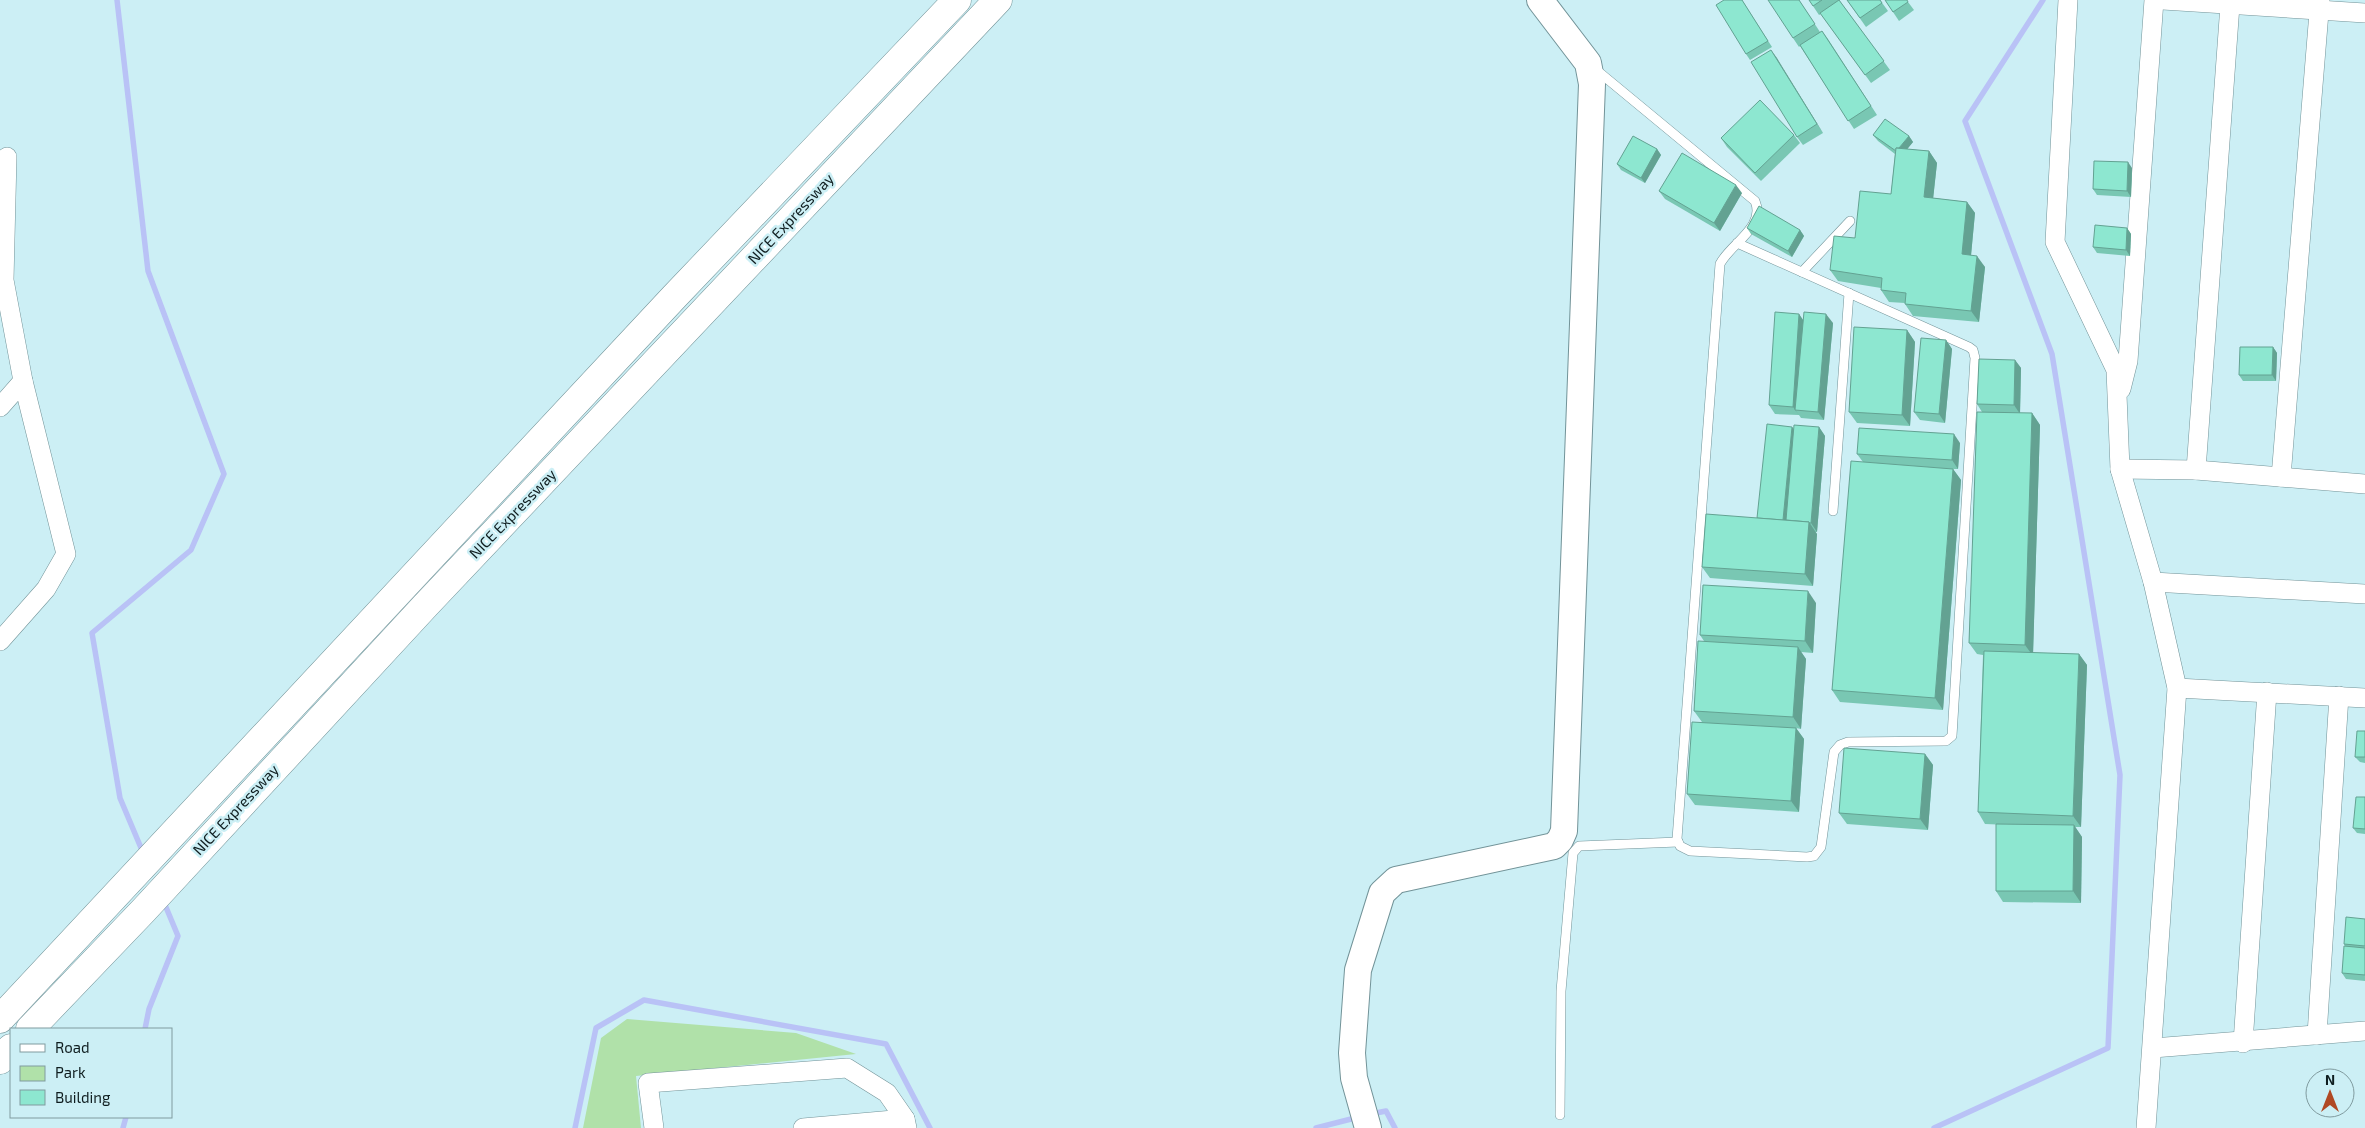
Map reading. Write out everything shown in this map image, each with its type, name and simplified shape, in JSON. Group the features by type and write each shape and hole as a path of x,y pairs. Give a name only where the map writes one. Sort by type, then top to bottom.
{"highway":[{"name":"NICE Expressway","path":"0,1019 674,297 956,0"},
{"name":"NICE Expressway","path":"31,1028 998,0"},
{"path":"0,1060 10,1049"}],"street":[{"path":"1364,1117 1354,1078 1352,1053 1358,976 1384,889 1396,880 1554,846 1560,840 1564,831 1592,84 1588,63 1540,0"},
{"path":"2068,0 2055,242 2114,366 2118,400 2120,469 2153,582 2177,688 2146,1128"},
{"path":"2118,400 2128,361 2154,0"},
{"path":"2163,0 2230,5 2320,5 2365,13"},
{"path":"2196,470 2230,5"},
{"path":"2281,477 2320,5"},
{"path":"0,641 46,588 66,554 23,382 4,280 7,157"},
{"path":"0,407 23,382"},
{"path":"2120,469 2196,470 2365,484"},
{"path":"2153,582 2365,594"},
{"path":"2177,688 2365,698"},
{"path":"2242,1043 2267,692"},
{"path":"2317,1035 2339,696"},
{"path":"2153,1048 2242,1043 2365,1031"},
{"path":"654,1128 648,1083 847,1068 887,1092 906,1124 803,1128"}],"lane":[{"path":"1588,63 1755,201 1758,208 1757,218 1720,264 1678,842 1684,849 1690,851 1814,856 1821,847 1834,752 1840,745 1848,742 1946,741 1953,734 1975,354 1969,347 1737,243"},
{"path":"1802,272 1850,221"},
{"path":"1833,511 1849,293"},
{"path":"1560,1115 1561,991 1573,853 1579,846 1678,842"}],"green space":[{"path":"627,1019 796,1033 856,1054 636,1076 641,1128 583,1128 601,1038"}],"building":[{"path":"1724,0 1742,0 1768,41 1746,54 1716,5"},
{"path":"1768,0 1799,0 1815,24 1793,38"},
{"path":"1809,0 1822,0 1813,6"},
{"path":"1839,0 1884,61 1865,75 1820,13"},
{"path":"1847,0 1880,0 1882,3 1860,18"},
{"path":"1885,0 1907,0 1908,2 1893,12"},
{"path":"1822,31 1871,106 1848,121 1800,45"},
{"path":"1771,50 1817,124 1797,137 1751,62"},
{"path":"1760,100 1794,135 1755,173 1721,138"},
{"path":"1885,119 1909,136 1899,148 1896,148 1896,151 1873,135"},
{"path":"1633,136 1657,149 1641,178 1617,164"},
{"path":"1896,148 1929,151 1924,197 1967,202 1962,254 1977,256 1971,311 1905,304 1906,293 1881,290 1882,278 1830,270 1834,236 1855,238 1860,191 1891,194"},
{"path":"1682,153 1736,185 1714,223 1659,191"},
{"path":"2094,161 2128,162 2127,191 2093,189"},
{"path":"1759,206 1800,230 1788,251 1747,228"},
{"path":"2095,225 2127,228 2126,250 2093,247"},
{"path":"1775,312 1799,314 1793,407 1769,405"},
{"path":"1804,312 1826,314 1818,412 1795,410"},
{"path":"1854,327 1907,330 1902,415 1849,412"},
{"path":"1921,338 1946,340 1939,414 1914,412"},
{"path":"2240,347 2273,347 2272,375 2239,375"},
{"path":"1979,359 2015,360 2014,405 1977,404"},
{"path":"1977,412 2032,413 2025,645 1969,643"},
{"path":"1767,424 1792,427 1783,520 1757,518"},
{"path":"1794,425 1819,427 1811,523 1786,520"},
{"path":"1859,428 1954,434 1952,460 1857,454"},
{"path":"1851,461 1953,469 1935,698 1832,690"},
{"path":"1706,514 1809,522 1805,574 1702,567"},
{"path":"1703,585 1808,591 1805,641 1700,635"},
{"path":"1698,641 1798,647 1793,717 1694,711"},
{"path":"1984,651 2079,654 2073,816 1978,812"},
{"path":"1692,722 1796,728 1791,801 1687,794"},
{"path":"2357,731 2365,731 2365,757 2355,757"},
{"path":"1844,748 1925,754 1920,819 1839,813"},
{"path":"2356,797 2365,797 2365,829 2353,828"},
{"path":"1996,824 2074,825 2073,891 1996,891"},
{"path":"2346,917 2365,919 2365,946 2344,944"},
{"path":"2344,946 2365,948 2365,975 2342,973"}],"waterway":[{"path":"117,0 148,271 224,474 191,550 92,633 120,798 144,855"},
{"path":"1934,1128 2108,1048 2120,775 2052,354 1965,121 2043,0"},
{"path":"145,1028 149,1009 178,936 163,900"},
{"path":"575,1128 596,1028 644,1000 886,1044 930,1128"},
{"path":"1371,1114 1386,1111 1395,1128"},
{"path":"1316,1128 1359,1117"},
{"path":"123,1128 126,1118"}]}
